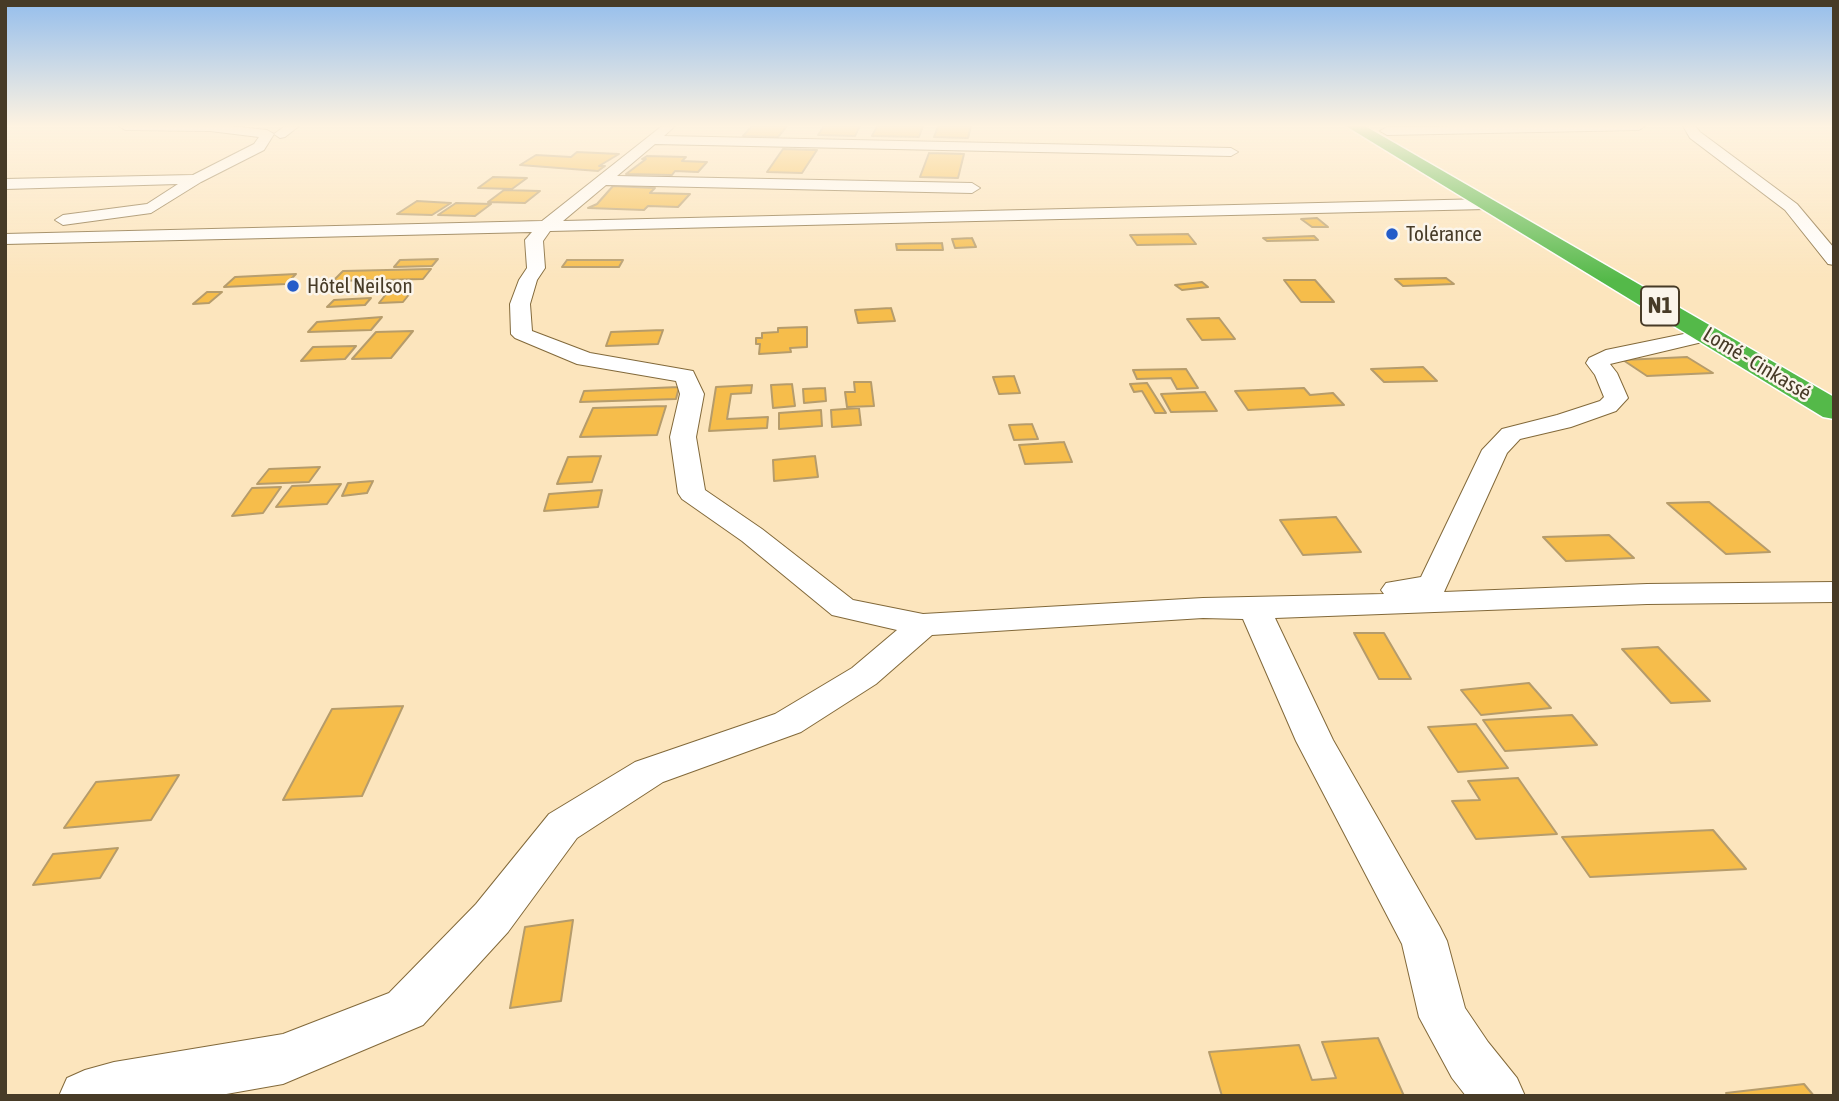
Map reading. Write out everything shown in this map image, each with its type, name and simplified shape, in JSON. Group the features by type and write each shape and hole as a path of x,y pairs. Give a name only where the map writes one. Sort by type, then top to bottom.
{"highway":[{"name":"Lomé - Cinkassé","path":"1442,177 1834,410"},
{"name":"Lomé - Cinkassé","path":"1469,177 1834,385"}],"street":[{"path":"88,235 134,223 151,208 199,177"},
{"path":"606,177 545,227 534,240 536,268 528,280 520,304 522,334 585,359 685,376 692,394 683,437 692,493 752,535 843,608 923,625 1203,608 1255,609 1647,594 1834,593"},
{"path":"1752,177 1791,207 1834,260"},
{"path":"5,184 196,179"},
{"path":"603,180 972,188"},
{"path":"7,232 88,235 545,227 1486,204"},
{"path":"7,232 78,217 151,208"},
{"path":"1255,609 1433,585 1495,450 1511,434 1527,428 1562,422 1608,407 1616,397 1606,373 1597,363 1606,357 1708,335"},
{"path":"1255,609 1315,740 1424,942 1443,1017 1470,1060 1499,1096"},
{"path":"85,1096 114,1088 283,1059 406,1009 492,918 563,826 649,772 788,723 864,676 923,625"}],"building":[{"path":"492,177 527,178 512,189 478,188"},
{"path":"613,186 655,188 650,193 690,194 678,207 648,206 644,210 588,208 597,204"},
{"path":"504,190 540,191 525,203 488,202"},
{"path":"417,201 451,203 432,215 397,214"},
{"path":"456,203 491,204 475,216 438,215"},
{"path":"1317,218 1328,227 1312,227 1301,219"},
{"path":"1188,234 1196,244 1137,245 1130,235"},
{"path":"1314,236 1318,240 1267,241 1263,238"},
{"path":"972,238 976,247 955,248 952,239"},
{"path":"942,243 943,250 897,250 896,244"},
{"path":"438,259 432,266 394,267 400,260"},
{"path":"567,260 623,260 619,267 562,267"},
{"path":"431,269 423,279 333,281 343,271"},
{"path":"296,274 286,284 224,287 235,277"},
{"path":"1446,278 1454,284 1403,286 1395,279"},
{"path":"1284,280 1315,280 1334,302 1301,302"},
{"path":"1202,282 1208,287 1182,290 1175,285"},
{"path":"207,292 222,292 209,303 193,304"},
{"path":"411,292 403,302 379,303 387,293"},
{"path":"371,298 365,305 327,307 334,300"},
{"path":"891,308 895,321 858,323 855,310"},
{"path":"382,317 371,330 308,332 317,322"},
{"path":"1219,318 1235,339 1202,340 1187,319"},
{"path":"807,327 807,347 790,348 791,352 759,354 760,344 756,344 756,338 762,338 762,333 778,332 778,328"},
{"path":"663,330 658,344 606,346 611,332"},
{"path":"413,331 391,358 352,359 376,332"},
{"path":"356,346 345,359 301,361 313,347"},
{"path":"1687,357 1713,373 1647,376 1623,360"},
{"path":"1423,367 1437,381 1384,382 1371,369"},
{"path":"1186,369 1198,388 1177,389 1171,378 1137,379 1133,370"},
{"path":"1014,376 1020,393 999,394 993,377"},
{"path":"854,382 871,382 874,406 847,407 845,392 855,392"},
{"path":"1147,383 1166,413 1155,413 1142,391 1134,392 1130,384"},
{"path":"792,384 795,406 773,408 771,385"},
{"path":"752,385 751,393 731,394 727,419 768,417 767,428 709,431 716,387"},
{"path":"679,387 676,399 580,402 584,391"},
{"path":"825,388 826,401 804,403 803,389"},
{"path":"1304,388 1310,395 1333,393 1344,405 1248,410 1235,391"},
{"path":"1205,392 1217,411 1171,412 1161,394"},
{"path":"666,406 657,435 580,437 593,408"},
{"path":"859,408 861,425 832,427 831,410"},
{"path":"821,410 822,426 779,429 779,413"},
{"path":"1032,424 1038,439 1014,440 1009,425"},
{"path":"1064,442 1072,462 1025,464 1019,445"},
{"path":"601,456 592,482 557,484 568,457"},
{"path":"815,456 818,477 774,481 773,460"},
{"path":"320,467 309,482 257,484 269,469"},
{"path":"373,481 367,493 342,496 348,483"},
{"path":"341,484 327,504 276,507 292,486"},
{"path":"281,487 263,513 232,516 252,488"},
{"path":"602,490 598,507 544,511 549,494"},
{"path":"1709,502 1770,552 1726,554 1667,503"},
{"path":"1336,517 1361,552 1303,555 1280,520"},
{"path":"1609,535 1634,558 1566,561 1543,537"},
{"path":"1354,633 1384,633 1411,679 1379,679"},
{"path":"1658,647 1710,701 1671,703 1622,649"},
{"path":"1529,683 1551,708 1481,715 1461,690"},
{"path":"403,706 362,796 283,800 332,709"},
{"path":"1572,715 1597,745 1505,751 1483,720"},
{"path":"1476,724 1508,768 1458,772 1428,727"},
{"path":"179,775 151,820 64,828 96,782"},
{"path":"1518,778 1557,834 1476,839 1452,801 1480,800 1468,781"},
{"path":"1713,830 1746,869 1590,877 1562,837"},
{"path":"118,848 100,878 33,885 53,854"},
{"path":"573,920 561,1001 510,1008 525,927"},
{"path":"1378,1038 1404,1096 1222,1096 1209,1052 1299,1045 1312,1080 1336,1078 1322,1042"},
{"path":"1804,1084 1814,1096 1728,1096 1726,1093"}],"place":[{"name":"Tolérance","path":"1392,234"},
{"name":"Hôtel Neilson","path":"293,286"}]}
